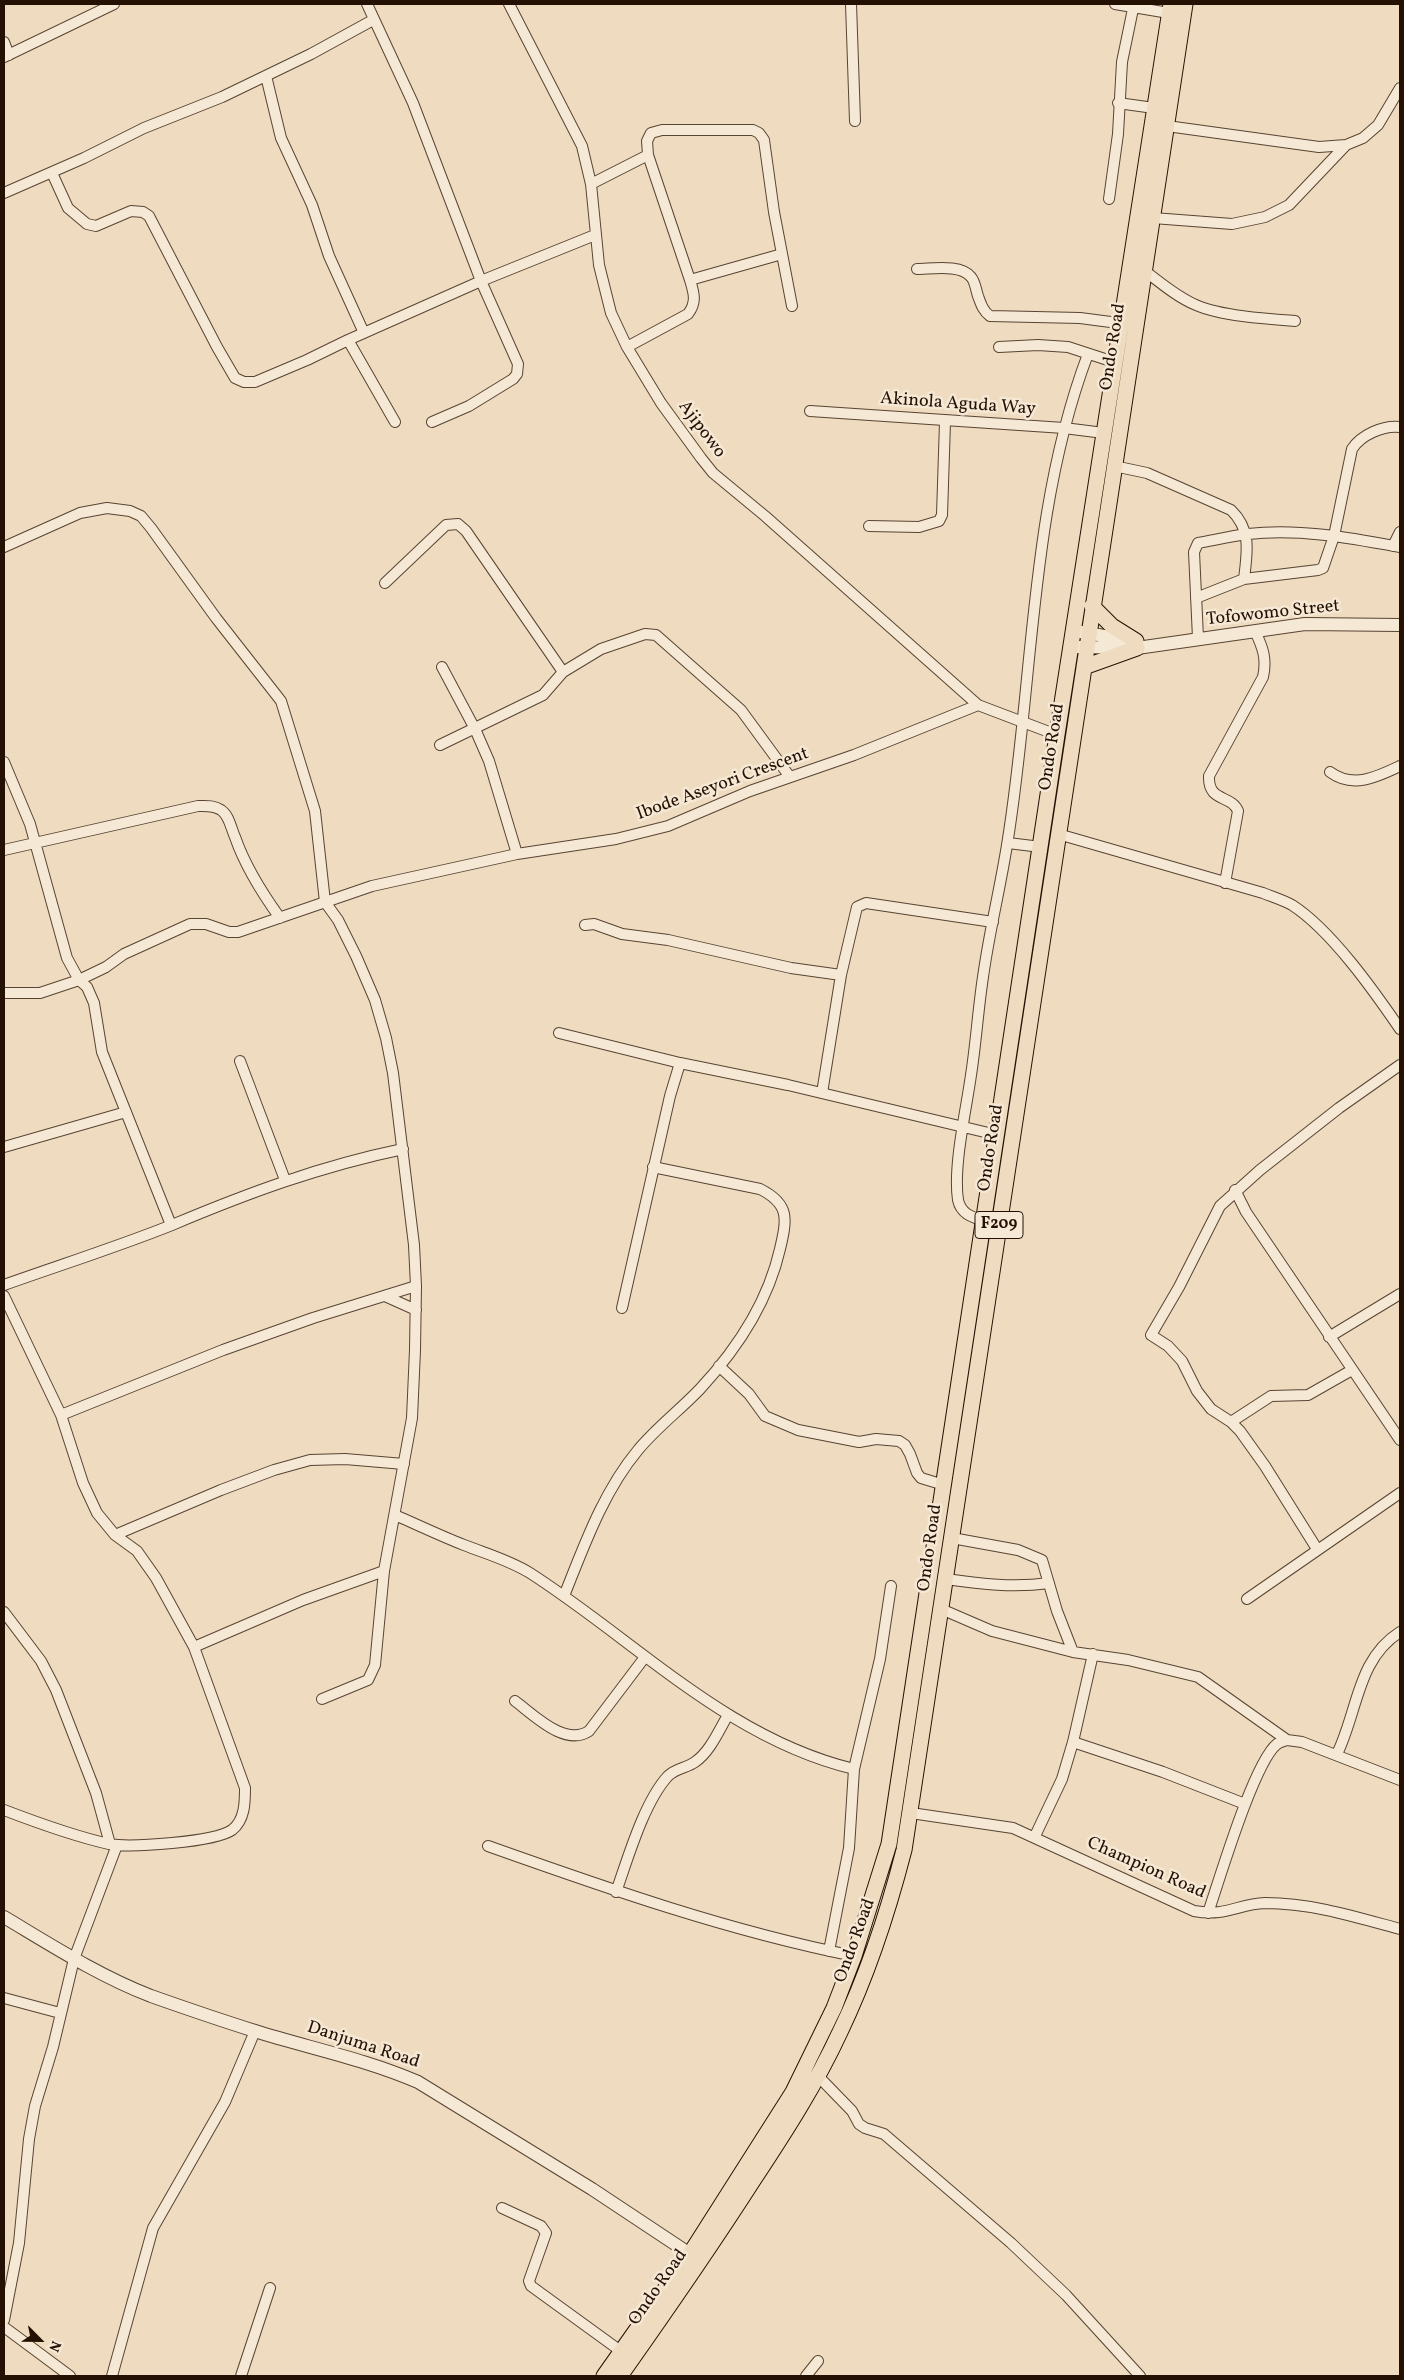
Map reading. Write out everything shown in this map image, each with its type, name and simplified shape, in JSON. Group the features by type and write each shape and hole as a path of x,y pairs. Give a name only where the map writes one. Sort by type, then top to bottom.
{"main road":[{"name":"Ondo Road","path":"1082,631 1092,606 1154,218 1185,4"},
{"name":"Ondo Road","path":"604,2376 690,2254 731,2202 793,2092 834,2008 854,1956 889,1844 1057,735 1080,647 1104,433 1114,362 1170,8"},
{"path":"1092,606 1112,626 1141,645"},
{"path":"1084,668 1141,645"},
{"name":"Ondo Road","path":"620,2376 731,2202 818,2076 841,2032 873,1952 894,1891 911,1813 1084,668 1080,647"},
{"path":"963,1360 979,1362"}],"street":[{"path":"4,42 6,56 114,4"},
{"path":"367,4 413,103 481,281 518,364 517,374 513,379 469,406 432,422"},
{"name":"Ajipowo","path":"509,4 582,146 591,184 599,266 611,313 627,347 661,403 713,473 772,522 978,705 1057,735"},
{"path":"850,4 855,121"},
{"path":"1115,4 1170,8"},
{"path":"1109,199 1118,134 1118,103 1122,62 1133,5"},
{"path":"4,193 52,173 144,128 190,111 266,76 373,20"},
{"path":"266,76 281,138 312,206 329,256 364,333"},
{"path":"1154,218 1232,224 1265,217 1289,205 1346,146 1363,138 1378,125 1400,90"},
{"path":"1118,103 1154,108"},
{"path":"1167,126 1319,147 1346,146"},
{"path":"627,347 688,314 693,307 695,297 648,155 647,141 651,133 662,130 753,130 759,133 764,140 792,306"},
{"path":"591,184 648,155"},
{"path":"52,173 68,208 87,224 96,226 131,211 143,212 149,216 186,289 235,378 244,382 255,382 481,281 595,235"},
{"path":"690,280 782,254"},
{"path":"917,269 966,272 972,278 985,312 990,316 1080,318 1137,326"},
{"path":"1145,271 1172,291 1197,306 1264,318 1294,321"},
{"path":"348,340 395,422"},
{"path":"999,347 1038,344 1068,347 1114,362"},
{"path":"984,1221 967,1215 958,1203 957,1188 962,1127 971,1074 983,975 1008,843 1044,541 1058,452 1088,354"},
{"name":"Akinola Aguda Way","path":"810,411 946,422 1064,428 1104,433"},
{"path":"869,526 919,527 939,520 942,515 946,422"},
{"path":"1196,598 1244,580 1324,568 1334,536 1352,449 1358,440 1384,428 1400,427"},
{"path":"1114,466 1147,473 1219,503 1237,516 1247,534 1248,550 1244,580"},
{"path":"4,547 80,513 107,508 130,511 141,516 216,618 281,701 315,811 325,902 338,920 356,956 378,1010 393,1073 403,1149 416,1286 412,1418 384,1571 375,1665 368,1680 322,1699"},
{"path":"385,583 446,525 458,524 466,530 563,672"},
{"path":"1198,638 1194,552 1198,542 1247,534 1277,533 1334,536 1397,546 1400,532"},
{"name":"Tofowomo Street","path":"1080,647 1141,645 1305,624 1400,625"},
{"name":"Tofowomo Street","path":"1082,631 1141,645"},
{"path":"1225,883 1238,811 1236,806 1214,794 1209,786 1209,776 1263,677 1266,664 1264,651 1255,631"},
{"path":"440,745 543,695 563,672 600,649 645,634 656,636 747,715 790,777"},
{"path":"442,667 490,761 517,854"},
{"name":"Ibode Aseyori Crescent","path":"4,993 40,993 80,980 106,967 124,954 190,924 206,924 230,932 238,932 372,886 517,854 649,832 668,826 750,791 854,755 978,705"},
{"path":"4,762 35,842 68,958 80,980 87,987 94,1003 102,1052 171,1225"},
{"path":"1330,772 1353,782 1370,778 1400,766"},
{"path":"4,850 198,806 213,806 226,815 240,851 257,883 280,918"},
{"path":"1058,834 1278,899 1291,905 1312,922 1338,948 1400,1030"},
{"path":"1008,843 1041,847"},
{"path":"822,1093 841,975 857,907 861,903 914,908 993,922"},
{"path":"585,925 594,924 622,934 668,940 791,968 841,975"},
{"path":"559,1032 680,1063 822,1093 997,1135"},
{"path":"240,1061 285,1180"},
{"path":"622,1308 653,1167 680,1063"},
{"path":"1316,1549 1265,1466 1231,1422 1211,1409 1197,1391 1182,1361 1168,1346 1151,1334 1179,1288 1220,1206 1235,1190 1400,1064"},
{"path":"4,1147 126,1112"},
{"path":"4,1285 171,1225 285,1180 356,1159 403,1149"},
{"path":"564,1596 598,1515 624,1470 638,1450 700,1389 719,1366 749,1325 774,1276 785,1216 782,1204 774,1196 760,1189 653,1167"},
{"path":"1235,1190 1246,1212 1400,1440"},
{"path":"61,1415 223,1350 313,1318 387,1297 416,1286"},
{"path":"1329,1337 1400,1294"},
{"path":"4,1296 61,1415 83,1483 96,1513 115,1535 137,1551 156,1578 194,1647 245,1788 245,1806 240,1822 231,1830 198,1839 154,1844 114,1845 86,1838 4,1810"},
{"path":"387,1297 416,1310"},
{"path":"719,1366 749,1394 765,1416 782,1425 859,1442 876,1439 899,1441 905,1445 921,1478 944,1485"},
{"path":"1231,1422 1271,1396 1308,1396 1352,1370"},
{"path":"115,1535 221,1490 274,1470 310,1460 345,1459 404,1464"},
{"path":"1247,1599 1316,1549 1400,1493"},
{"path":"395,1515 466,1546 504,1559 564,1596 645,1657 728,1715 776,1743 822,1761 854,1769"},
{"path":"952,1538 1035,1556 1042,1560 1057,1611 1073,1652"},
{"path":"194,1647 303,1600 384,1571"},
{"path":"946,1579 985,1585 1025,1586 1049,1582"},
{"path":"829,1951 849,1848 854,1769 880,1659 891,1586"},
{"path":"941,1609 992,1631 1073,1652 1092,1654 1198,1677 1288,1740 1302,1742 1337,1754 1400,1780"},
{"path":"4,1612 41,1662 56,1690 114,1845 74,1959 29,2139 18,2243 4,2320"},
{"path":"1337,1754 1347,1733 1368,1667 1377,1651 1387,1640 1400,1632"},
{"path":"1035,1836 1062,1779 1073,1742 1092,1654"},
{"path":"515,1702 555,1730 571,1737 581,1736 589,1731 645,1657"},
{"path":"616,1892 631,1848 659,1788 676,1770 693,1764 702,1757 728,1715"},
{"path":"1208,1913 1244,1804 1268,1756 1277,1744 1288,1740"},
{"path":"1073,1742 1163,1772 1244,1804"},
{"name":"Champion Road","path":"911,1813 1013,1828 1035,1836 1153,1893 1194,1910 1221,1913 1263,1903 1303,1906 1332,1910 1400,1929"},
{"path":"488,1846 616,1892 760,1935 854,1956"},
{"name":"Danjuma Road","path":"4,1917 74,1959 112,1979 151,1996 255,2031 390,2070 418,2082 592,2189 690,2254"},
{"path":"4,1998 60,2014"},
{"path":"112,2376 153,2228 225,2102 255,2031"},
{"path":"818,2076 852,2111 859,2124 884,2134 1066,2295 1140,2376"},
{"path":"502,2208 541,2226 546,2233 529,2281 531,2286 622,2352"},
{"path":"241,2376 270,2288"},
{"path":"4,2327 70,2376"},
{"path":"806,2376 818,2361"}]}
